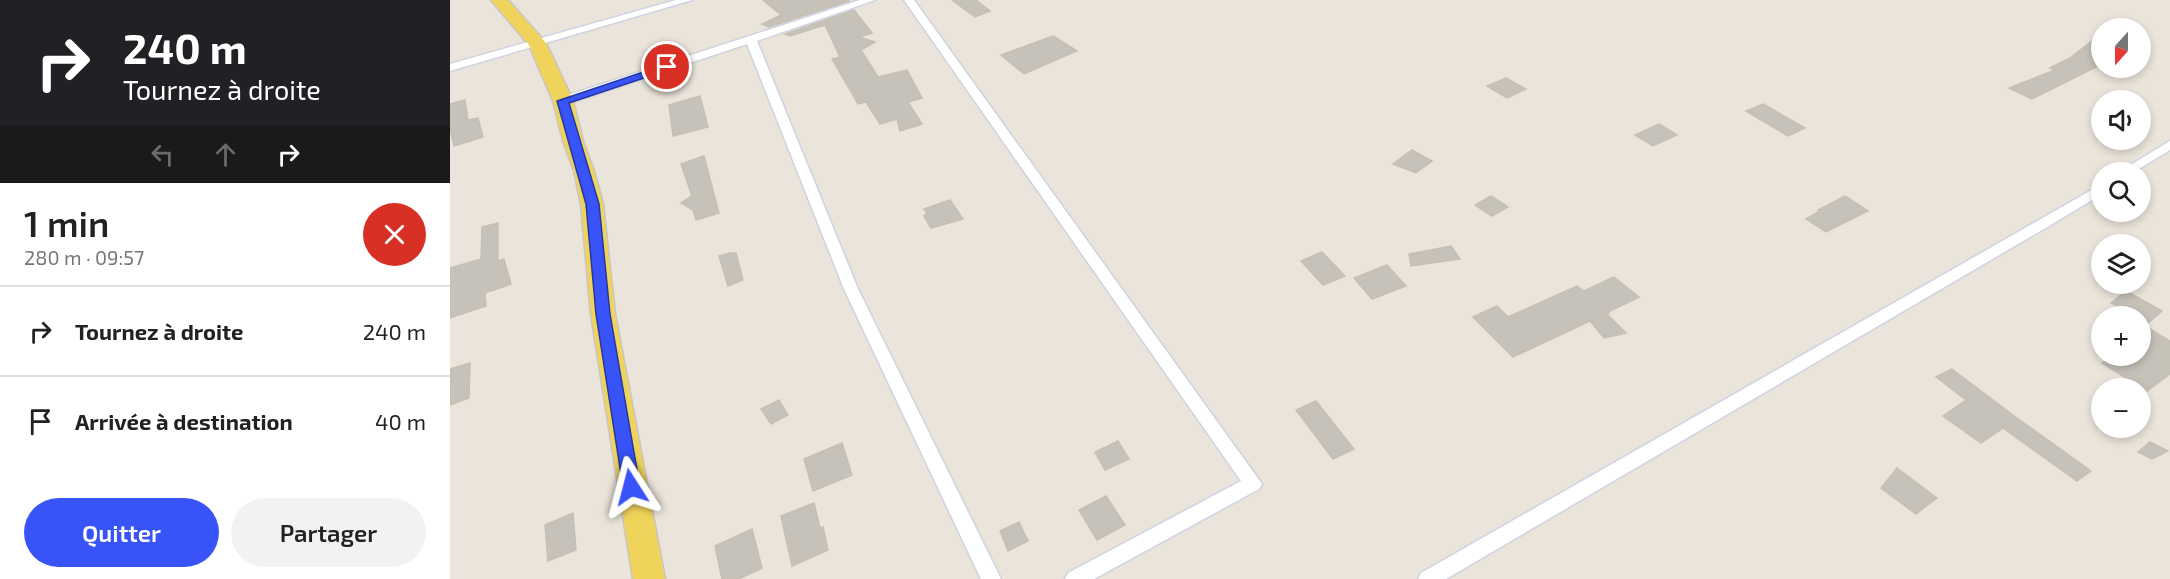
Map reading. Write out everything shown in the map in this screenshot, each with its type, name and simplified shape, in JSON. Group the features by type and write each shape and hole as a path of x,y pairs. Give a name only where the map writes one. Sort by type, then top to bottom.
{"main road":[{"path":"499,0 537,43 563,101 592,204 603,314 649,579"}],"street":[{"path":"450,68 687,0"},
{"path":"563,101 870,0"},
{"path":"909,0 1252,484 1075,579"},
{"path":"751,40 850,289 991,579"},
{"path":"2142,162 2170,145"},
{"path":"1428,579 2091,195"}],"building":[{"path":"763,0 849,1 769,27 762,24 781,15"},
{"path":"952,0 976,0 990,11 975,17"},
{"path":"854,10 872,33 859,37 875,42 861,50 878,77 907,70 922,98 908,102 922,124 900,131 897,119 880,124 866,102 858,104 832,59 840,57 825,25 790,36 785,34"},
{"path":"1053,36 1077,51 1024,74 1001,55"},
{"path":"2091,42 2091,70 2032,99 2009,88 2055,70 2050,68 2070,58"},
{"path":"1506,78 1526,89 1507,98 1487,86"},
{"path":"700,96 708,127 673,136 669,105"},
{"path":"465,100 468,120 478,118 483,137 454,146 450,129 450,104"},
{"path":"1763,104 1805,128 1788,136 1746,111"},
{"path":"1659,124 1677,135 1653,146 1635,135"},
{"path":"1412,150 1432,161 1416,173 1393,164"},
{"path":"704,156 719,213 696,220 693,210 681,203 692,196 681,164"},
{"path":"1491,196 1508,207 1492,216 1475,205"},
{"path":"1845,196 1868,211 1826,232 1806,219 1820,211 1818,210"},
{"path":"950,200 963,219 931,228 924,216 927,214 924,209"},
{"path":"498,223 498,261 504,259 511,284 485,293 486,306 450,318 450,268 481,259 482,227"},
{"path":"1451,246 1460,259 1411,266 1409,254"},
{"path":"1322,252 1345,276 1323,285 1301,261"},
{"path":"736,253 743,280 728,286 719,256"},
{"path":"1387,265 1406,286 1372,299 1354,278"},
{"path":"1614,277 1639,297 1607,314 1626,333 1604,338 1590,321 1513,357 1473,317 1497,306 1508,317 1577,286 1584,291"},
{"path":"2122,294 2131,294 2162,311 2151,320 2151,306 2117,306 2111,303"},
{"path":"2151,330 2170,341 2170,374 2151,388 2151,378 2126,378 2107,366 2151,366"},
{"path":"470,363 469,398 450,405 450,369"},
{"path":"1952,369 2091,471 2077,481 2003,428 1981,443 1943,416 1966,400 1936,377"},
{"path":"779,400 788,415 771,424 761,409"},
{"path":"1316,401 1354,449 1333,459 1296,410"},
{"path":"1118,441 1129,459 1105,470 1095,452"},
{"path":"2150,442 2168,451 2152,459 2138,452"},
{"path":"842,443 852,475 813,491 804,459"},
{"path":"1897,468 1937,498 1916,514 1881,488"},
{"path":"1106,496 1125,525 1097,540 1079,510"},
{"path":"814,503 828,550 792,566 781,516"},
{"path":"573,513 576,550 548,561 545,525"},
{"path":"1019,522 1028,541 1008,551 1000,531"},
{"path":"752,529 762,568 739,579 722,579 715,546"}],"route":[{"path":"631,487 603,314 592,204 563,101 667,67"}]}
